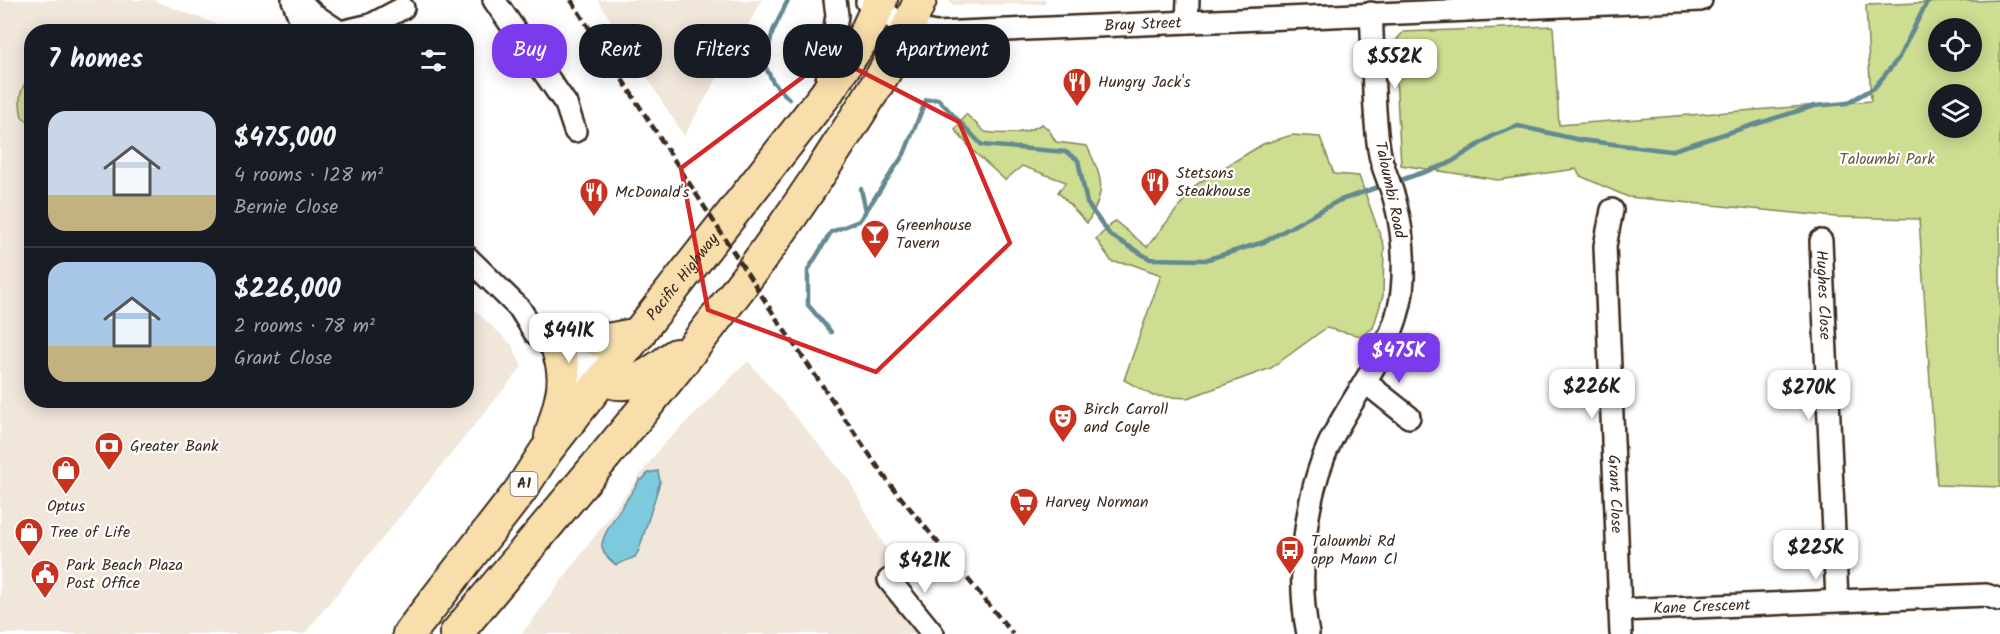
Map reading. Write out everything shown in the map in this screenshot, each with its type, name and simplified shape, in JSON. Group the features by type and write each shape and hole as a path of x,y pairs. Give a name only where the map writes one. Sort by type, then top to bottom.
{"highway":[{"name":"Pacific Highway","path":"409,634 520,490 546,451 826,94 863,38 874,3"},
{"path":"456,634 600,465 706,333 781,233 895,55 915,14"},
{"path":"546,451 565,386 565,369 558,342 571,331 602,341 639,334"},
{"path":"604,378 619,384 641,379 706,333"},
{"path":"431,634 605,408 609,394 604,378"},
{"path":"481,634 541,552 600,465"}],"street":[{"path":"293,0 302,24"},
{"path":"299,0 313,14 328,24"},
{"path":"494,0 566,104 575,131"},
{"path":"826,94 837,15 835,0"},
{"path":"1187,22 1188,0"},
{"name":"Bray Street","path":"915,14 936,33 1701,0"},
{"path":"874,3 915,14"},
{"path":"373,24 406,4"},
{"path":"390,24 406,4"},
{"name":"Taloumbi Road","path":"1308,634 1303,575 1306,533 1313,495 1331,440 1395,322 1402,294 1402,235 1395,201 1379,151 1371,13"},
{"name":"Grant Close","path":"1612,210 1605,246 1621,634"},
{"name":"Hughes Close","path":"1821,241 1837,600"},
{"path":"474,264 558,342 584,374 604,378"},
{"path":"1365,381 1409,417"},
{"path":"889,580 933,634"},
{"name":"Kane Crescent","path":"1620,610 1986,595 2000,600"}],"highlighted area":[{"path":"831,56 959,122 1010,243 876,372 708,310 681,168"}],"shaded area":[{"path":"0,0 152,0 216,24 24,24 24,408 474,408 474,310 512,345 522,367 304,634 0,634"},
{"path":"598,0 762,0 748,24 674,24 674,78 717,78 684,136 647,78 662,78 662,24 613,24"},
{"path":"948,0 1046,0 1045,4 953,5"},
{"path":"748,361 849,480 932,634 522,634 660,448"}],"green space":[{"name":"Taloumbi Park","path":"2000,0 2000,487 1937,485 1919,219 1836,217 1628,197 1580,176 1576,169 1498,180 1401,165 1394,43 1403,32 1553,26 1559,125 1871,101 1866,5"},
{"path":"24,86 24,119 20,107"},
{"path":"966,114 985,132 1015,133 1042,124 1049,130 1056,142 1087,146 1097,168 1100,193 1087,223 1058,192 1066,182 1022,166 1005,180 971,149 955,130"},
{"path":"1292,135 1320,137 1334,174 1359,176 1384,246 1383,296 1373,328 1361,336 1326,328 1271,368 1188,398 1153,396 1124,380 1161,275 1131,264 1112,262 1096,239 1115,221 1147,247 1197,184 1263,144"}],"water":[{"path":"658,471 660,482 639,550 635,557 616,565 607,557 602,546 606,532 640,479 642,480 648,473"}],"waterway":[{"path":"788,0 773,31 764,64 773,82 789,99"},
{"path":"1395,182 1448,164 1494,135 1518,126 1580,140 1670,151 1814,106 1847,103 1874,88 1898,59 1928,0"},
{"path":"866,211 904,154 926,100 938,99 982,145 1066,152 1078,160 1087,203 1110,235 1150,259 1205,260 1264,242 1338,201 1384,185"},
{"path":"831,332 808,305 808,270 831,232 859,221 866,211 861,189"}],"railway":[{"path":"571,0 778,321 889,483 1013,634"}],"place":[{"name":"Hungry Jack's","path":"1077,108"},
{"name":"Stetsons Steakhouse","path":"1155,208"},
{"name":"McDonald's","path":"594,218"},
{"name":"Greenhouse Tavern","path":"875,260"},
{"name":"Birch Carroll and Coyle","path":"1063,444"},
{"name":"Greater Bank","path":"109,472"},
{"name":"Optus","path":"66,496"},
{"name":"Harvey Norman","path":"1024,528"},
{"name":"Tree of Life","path":"29,558"},
{"name":"Taloumbi Rd opp Mann Cl","path":"1290,576"},
{"name":"Park Beach Plaza Post Office","path":"45,600"}]}
